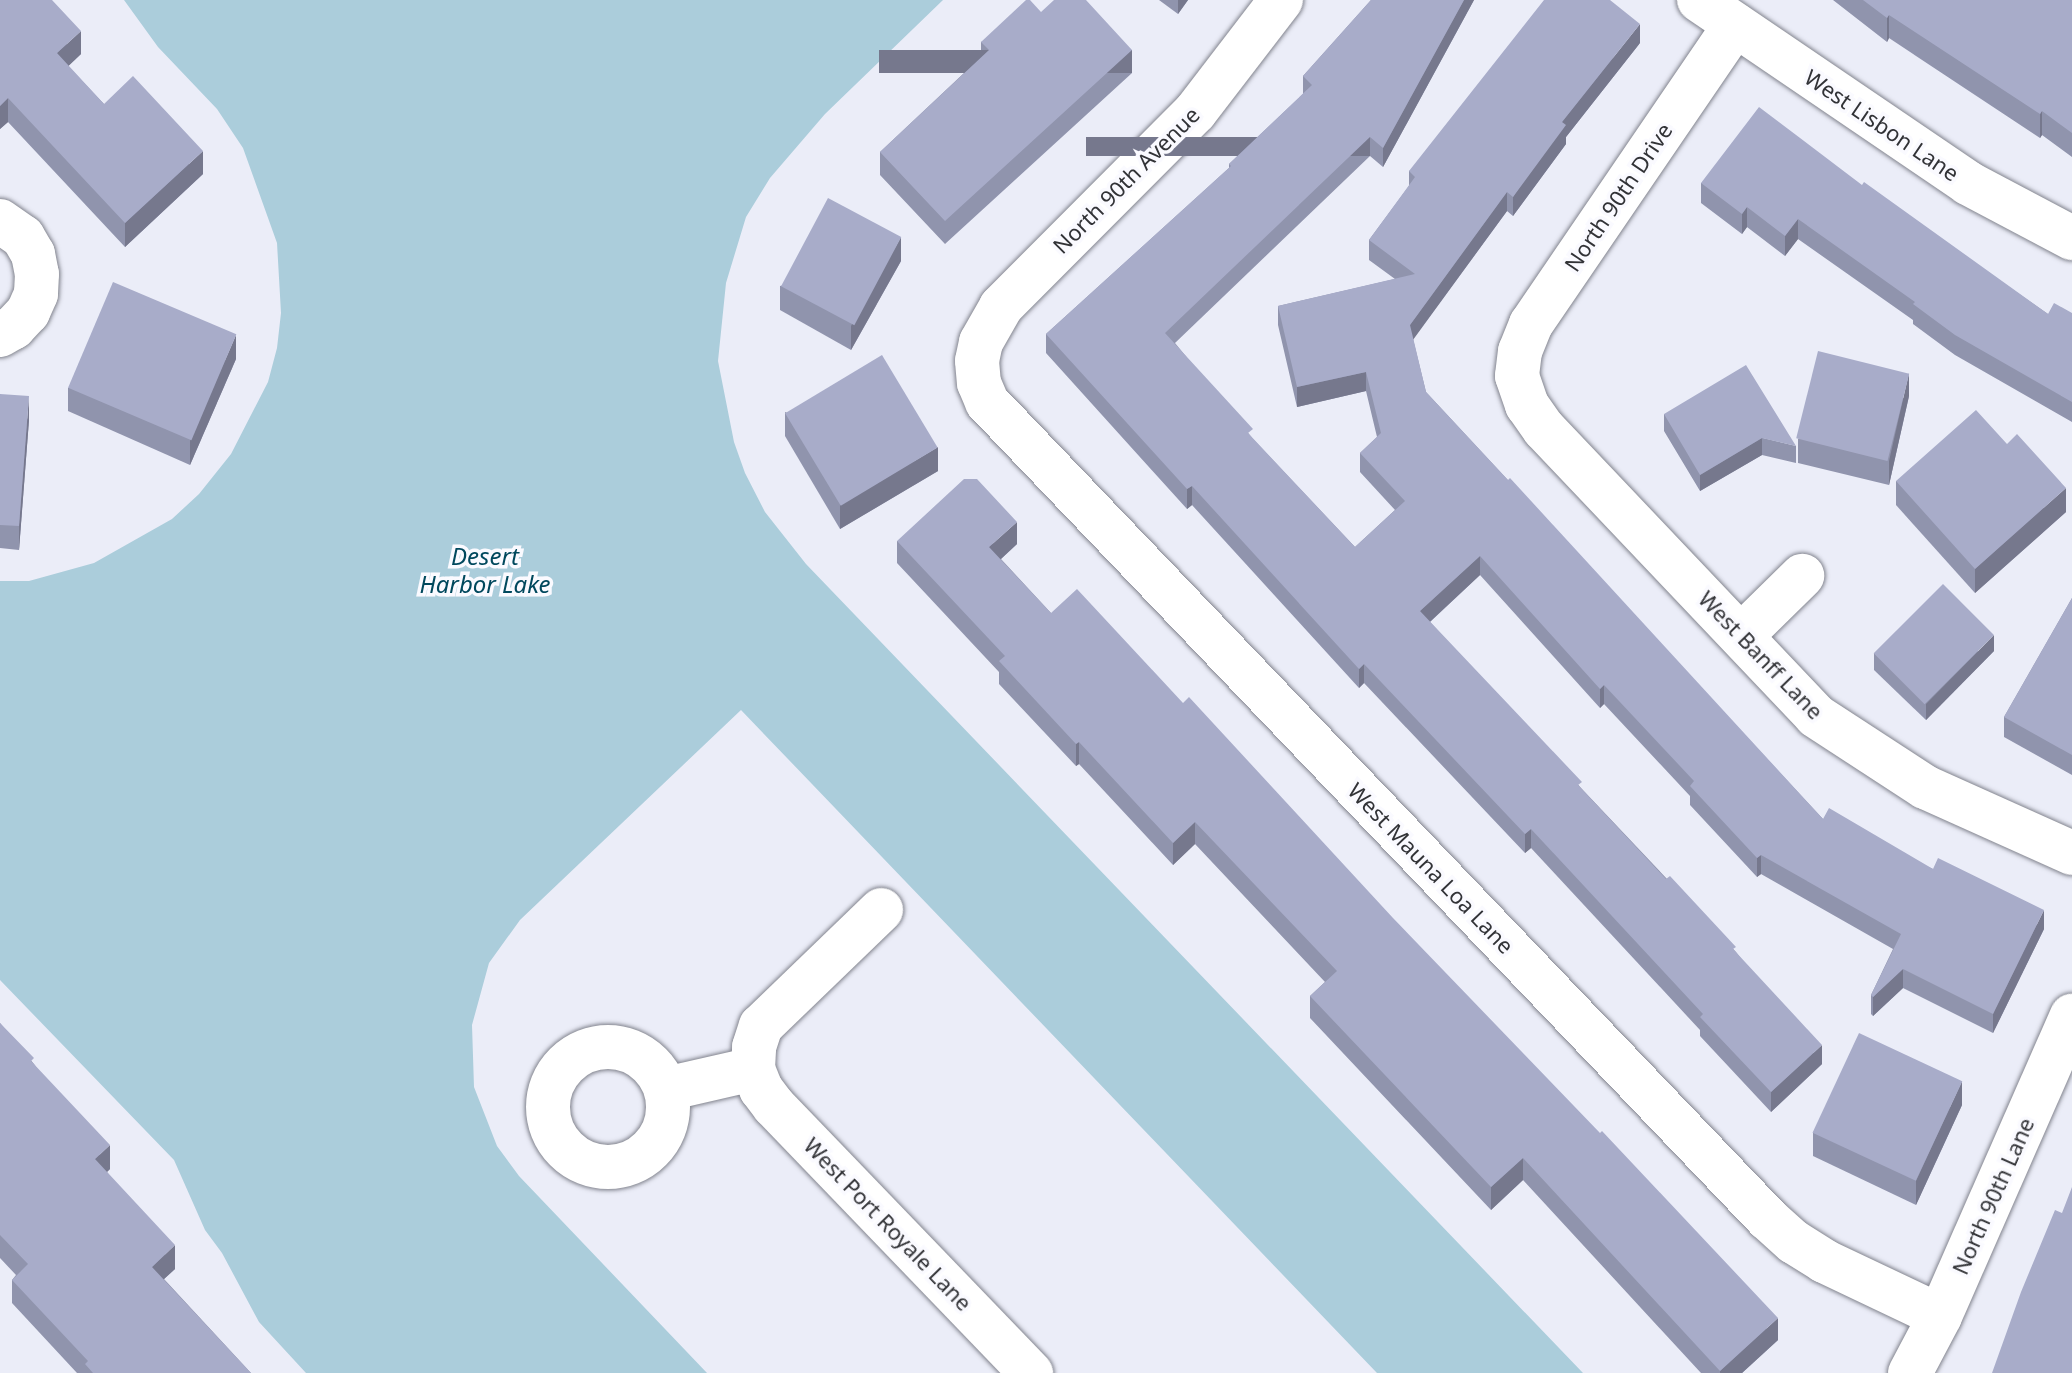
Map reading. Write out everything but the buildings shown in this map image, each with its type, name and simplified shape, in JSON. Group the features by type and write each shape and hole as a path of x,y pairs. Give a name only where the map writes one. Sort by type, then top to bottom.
{"street":[{"name":"North 90th Avenue","path":"977,361 981,342 1001,307 1195,112 1281,0"},
{"name":"West Lisbon Lane","path":"1699,0 1968,183 2072,238"},
{"name":"North 90th Drive","path":"1517,376 1520,351 1531,324 1735,25"},
{"path":"0,221 23,237 33,254 37,274 36,294 28,312 14,327 0,335"},
{"name":"West Mauna Loa Lane","path":"977,361 979,383 998,416 1767,1218 1794,1242 1824,1261 1940,1316"},
{"name":"West Banff Lane","path":"1517,376 1527,405 1544,429 1816,716 1925,787 2072,853"},
{"path":"1741,636 1802,576"},
{"path":"666,1089 753,1069 754,1047 761,1026 881,910"},
{"name":"North 90th Lane","path":"1910,1373 1940,1316 2072,1016"},
{"name":"West Port Royale Lane","path":"753,1069 761,1089 774,1106 1031,1373"}],"water":[{"name":"Desert Harbor Lake","path":"124,0 943,0 825,114 770,178 746,217 726,283 718,361 734,442 745,473 765,512 806,564 1583,1373 1377,1373 741,710 520,920 489,963 472,1025 474,1087 497,1146 519,1176 707,1373 306,1373 259,1322 222,1253 205,1230 174,1160 0,980 0,581 29,581 94,563 172,519 199,494 231,454 268,382 277,348 281,313 277,243 243,148 217,109 158,47"}]}
